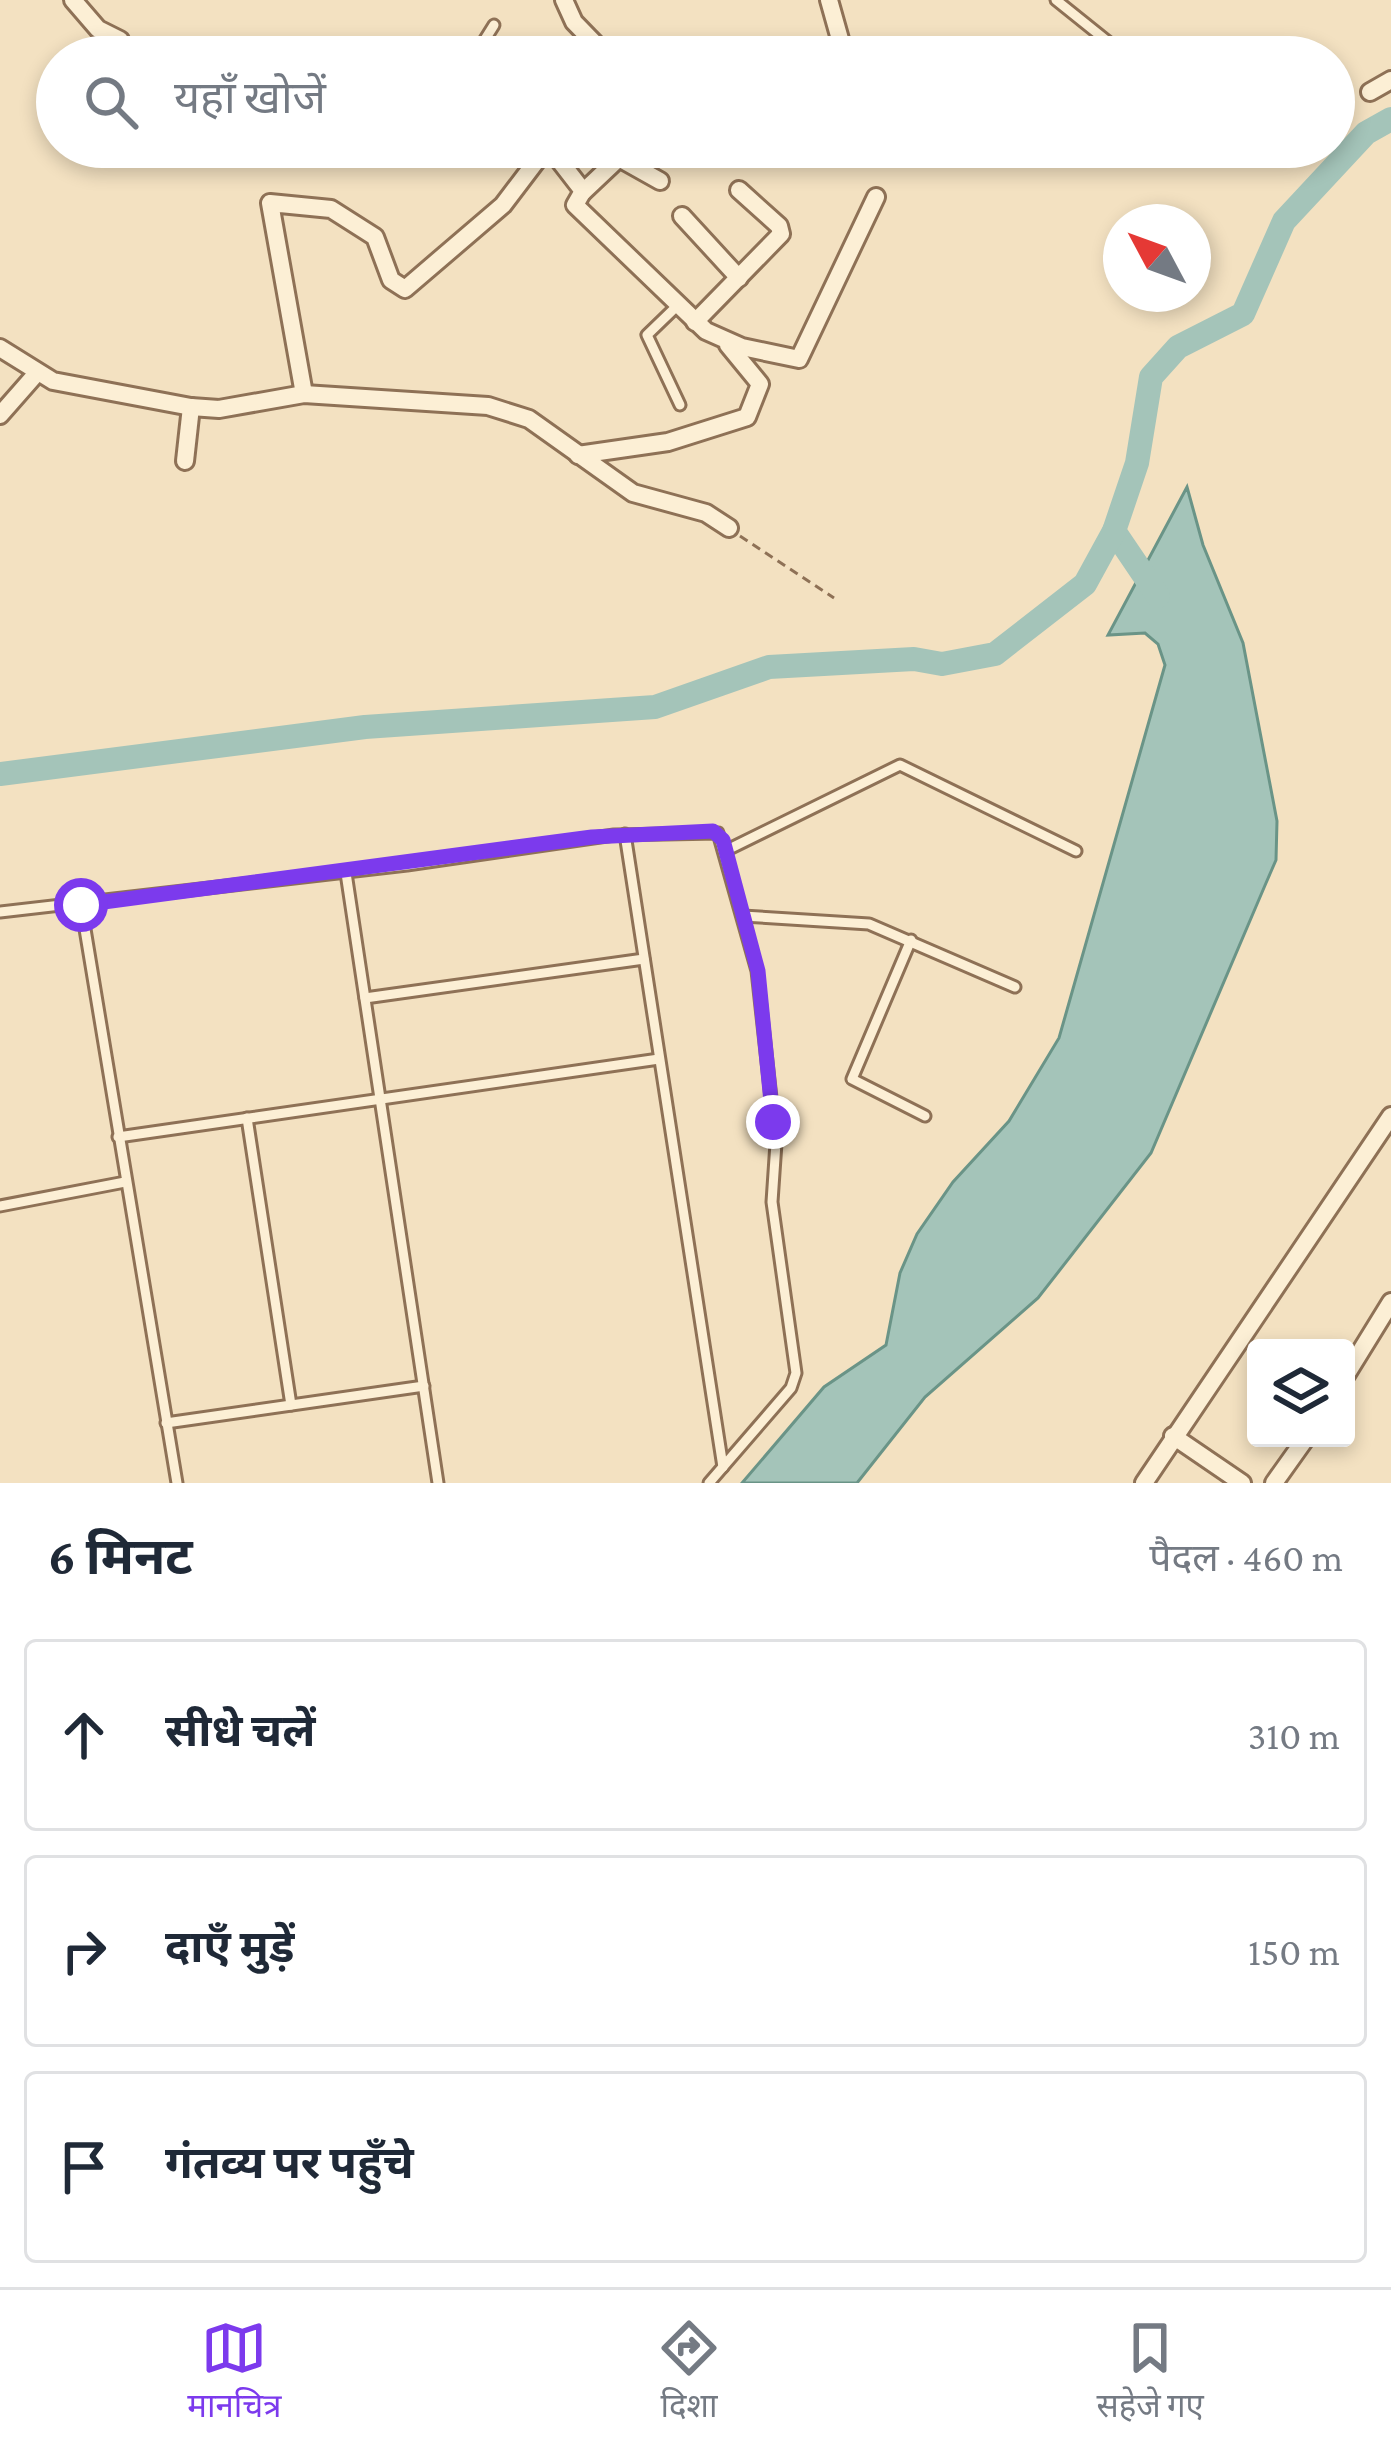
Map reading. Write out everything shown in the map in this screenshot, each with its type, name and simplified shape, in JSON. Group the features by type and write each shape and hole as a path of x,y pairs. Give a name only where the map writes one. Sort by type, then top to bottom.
{"street":[{"path":"73,0 98,29 112,36"},
{"path":"564,0 574,22 588,36"},
{"path":"830,0 839,36"},
{"path":"1370,92 1391,80"},
{"path":"304,394 269,203 331,209 374,237 391,280 405,289 503,205 532,168"},
{"path":"564,168 583,192"},
{"path":"577,455 668,442 747,417 760,384 723,340 694,322 575,205 608,168"},
{"path":"637,168 660,181"},
{"path":"694,322 782,230 739,190"},
{"path":"723,340 803,358 876,197"},
{"path":"682,216 739,278"},
{"path":"0,348 35,374 191,407 219,409 304,394 488,406 529,419 633,493 706,513 729,528"},
{"path":"0,415 35,374"},
{"path":"185,460 191,407"},
{"path":"1144,1483 1391,1116"},
{"path":"1355,1360 1391,1301"},
{"path":"1173,1436 1242,1483"},
{"path":"1274,1483 1300,1447"}],"lane":[{"path":"1056,0 1101,36"},
{"path":"488,36 494,26"},
{"path":"677,306 647,335 680,405"},
{"path":"725,851 900,766 1076,851"},
{"path":"0,912 346,873 625,834 713,831 725,851 758,971 776,1143 772,1202 796,1373 790,1388 709,1483"},
{"path":"625,834 723,1467"},
{"path":"346,873 438,1483"},
{"path":"81,905 176,1483"},
{"path":"743,916 834,918 911,940 1016,987"},
{"path":"911,940 852,1079 925,1116"},
{"path":"365,998 644,959"},
{"path":"118,1137 659,1059"},
{"path":"247,1118 291,1405"},
{"path":"0,1205 125,1182"},
{"path":"166,1423 424,1386"}],"path":[{"path":"729,528 834,598"}],"water":[{"path":"1187,487 1203,545 1243,643 1277,821 1276,860 1151,1153 1038,1298 925,1397 857,1483 742,1483 824,1387 886,1345 900,1273 917,1234 953,1182 1009,1121 1059,1038 1165,665 1158,644 1145,633 1108,635"}],"waterway":[{"path":"1355,145 1391,119"},
{"path":"0,774 365,727 655,707 769,667 914,659 942,664 995,654 1085,584 1114,531 1137,463 1151,377 1178,347 1243,314 1284,221 1333,168"},
{"path":"1114,531 1158,596"}],"route":[{"path":"81,905 592,837 713,831 723,840 728,874 758,971 773,1122"}]}
